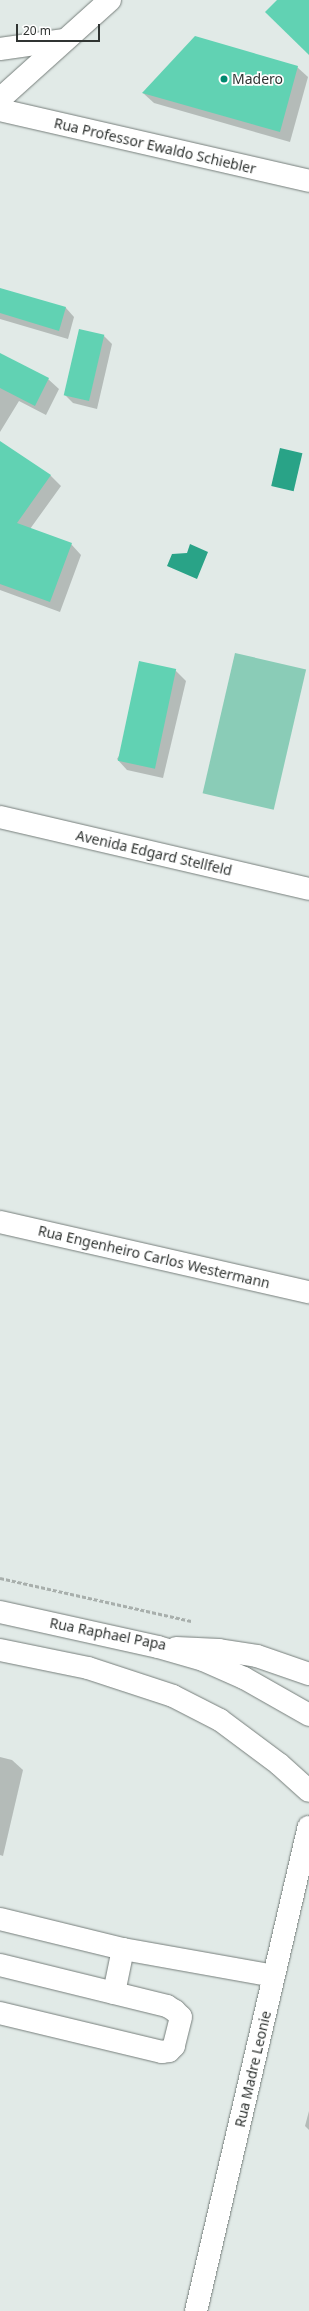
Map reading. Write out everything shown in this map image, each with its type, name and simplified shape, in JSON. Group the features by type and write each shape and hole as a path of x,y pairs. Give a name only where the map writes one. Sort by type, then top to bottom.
{"main road":[{"path":"0,99 110,0"},
{"path":"0,49 64,40"},
{"name":"Rua Professor Ewaldo Schiebler","path":"0,110 309,181"},
{"name":"Avenida Edgard Stellfeld","path":"0,818 309,889"},
{"name":"Rua Engenheiro Carlos Westermann","path":"0,1222 309,1292"},
{"name":"Rua Raphael Papa","path":"0,1612 158,1647 220,1650 257,1656 309,1674"},
{"path":"158,1647 202,1660 244,1678 309,1715"},
{"path":"0,1650 88,1668 173,1696 220,1720 279,1764 309,1791"},
{"name":"Rua Madre Leonie","path":"196,2311 309,1827"},
{"path":"0,1919 123,1948 274,1976"},
{"path":"114,1993 123,1948"},
{"path":"0,1965 114,1993 175,2011 181,2018 174,2046 169,2051 162,2052 0,2013"}],"path":[{"path":"0,1578 193,1622"}],"shaded area":[{"path":"280,448 302,453 294,491 271,486"},
{"path":"190,544 208,552 197,579 167,566 172,554 187,553"},
{"path":"235,653 306,669 274,810 203,793"}],"building":[{"path":"277,0 309,0 309,55 265,12"},
{"name":"Madero","path":"195,36 298,66 280,132 142,93"},
{"path":"0,288 66,307 59,331 0,313"},
{"path":"79,329 104,335 89,401 64,395"},
{"path":"0,353 49,378 35,406 0,388"},
{"path":"0,441 51,475 17,523 72,543 50,602 0,584"},
{"path":"139,661 176,669 155,769 118,761"}],"place":[{"name":"Madero","path":"224,79"}]}
